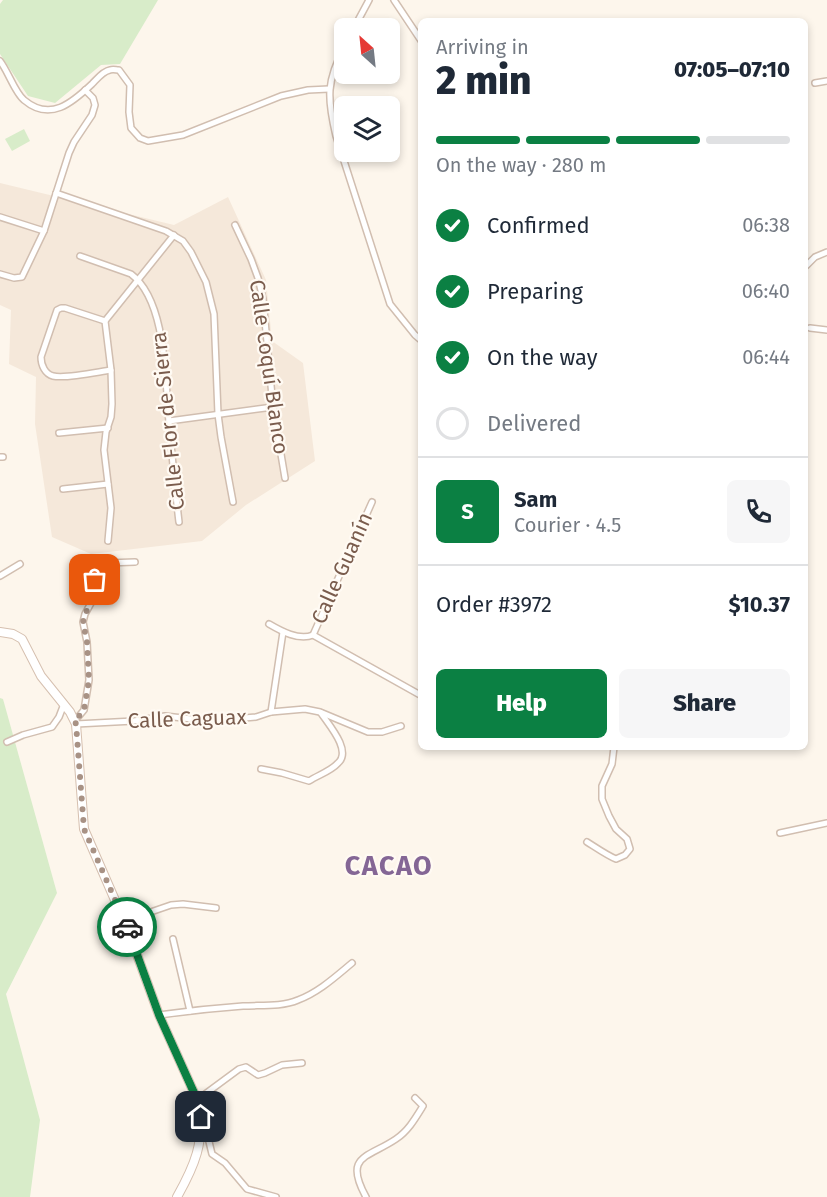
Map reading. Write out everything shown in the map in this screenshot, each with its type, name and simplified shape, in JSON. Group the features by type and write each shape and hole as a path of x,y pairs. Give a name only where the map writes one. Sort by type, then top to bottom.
{"street":[{"path":"359,18 369,0"},
{"path":"394,0 418,36"},
{"path":"0,61 5,66 22,99 41,111 62,108 104,72 111,69 119,70 130,85 129,112 132,128 140,138 148,141 183,135 281,96 308,90 329,89"},
{"path":"334,68 329,89 330,110 336,136 390,304 418,338"},
{"path":"815,83 827,81"},
{"path":"0,274 14,278 22,277 44,231 69,153 93,115 95,105 93,98 85,90"},
{"path":"56,193 166,231 183,241 191,252 209,290 214,314 218,414 233,502"},
{"path":"0,217 44,231"},
{"name":"Calle Coquí Blanco","path":"235,225 254,268 263,299 273,406 285,478"},
{"path":"108,541 111,508 104,450 112,404 111,370 105,321 174,235"},
{"path":"808,264 815,257 827,252"},
{"path":"80,256 114,267 138,279"},
{"name":"Calle Flor de Sierra","path":"138,279 152,303 162,339 179,522"},
{"path":"105,321 65,308 57,310 41,363 52,376 111,370"},
{"path":"810,328 827,330"},
{"path":"169,422 273,406"},
{"path":"58,433 108,428"},
{"path":"63,489 108,484"},
{"name":"Calle Guanín","path":"313,635 372,502"},
{"path":"75,722 84,710 89,680 87,642 83,622 91,603 95,580 101,568 107,563 135,562"},
{"path":"0,576 20,564"},
{"path":"268,624 283,632 306,638 313,635 418,694"},
{"path":"0,632 13,634 22,639 41,676 64,704 75,722 84,829 128,930 159,1015 200,1105 212,1154 225,1163 247,1189 276,1197"},
{"path":"271,712 283,632"},
{"path":"7,742 52,727 64,704"},
{"name":"Calle Caguax","path":"75,722 134,721 165,716 208,721 256,717 271,712 305,709 320,712 368,732 382,732 401,726"},
{"path":"261,769 309,781 339,763 343,756 342,746 320,712"},
{"path":"587,842 616,859 625,855 630,849 627,839 616,829 602,799 602,786 612,764 614,750"},
{"path":"780,833 827,823"},
{"path":"128,930 139,916 171,905 216,908"},
{"path":"173,939 190,1011"},
{"path":"159,1015 296,1002 329,983 352,963"},
{"path":"200,1105 239,1069 246,1067 258,1074 282,1065 302,1064"},
{"path":"366,1197 358,1182 357,1166 367,1155 395,1140 407,1130 423,1106 415,1098"},
{"path":"177,1197 197,1155 200,1142 200,1105"}],"shaded area":[{"path":"0,183 174,225 228,197 266,280 272,341 303,363 315,461 246,505 202,541 91,554 52,537 35,424 36,377 9,364 11,310 0,305"}],"green space":[{"path":"3,0 158,0 120,64 101,65 55,103 28,96 0,54 0,4"},
{"path":"24,129 30,141 12,151 5,139"},
{"path":"0,698 3,699 57,893 6,994 40,1120 30,1197 0,1197"}],"way so far":[{"path":"95,580 91,603 83,622 87,642 89,680 84,710 74,719 84,829 127,927"}],"district":[{"name":"CACAO","path":"389,866"}],"route":[{"path":"127,927 159,1015 200,1106 201,1117"}]}
